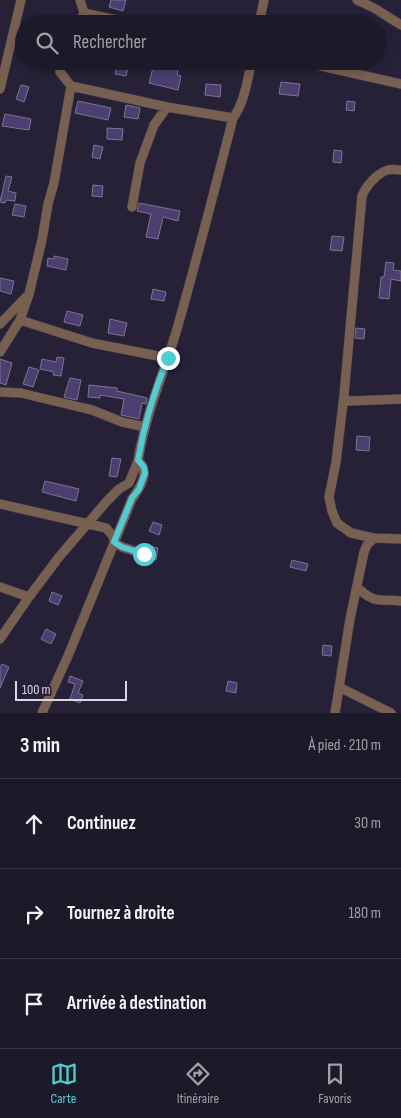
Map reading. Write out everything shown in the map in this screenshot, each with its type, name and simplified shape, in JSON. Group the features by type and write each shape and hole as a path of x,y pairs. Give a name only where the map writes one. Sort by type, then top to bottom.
{"street":[{"path":"17,15 21,0"},
{"path":"80,0 84,13 93,15"},
{"path":"262,15 264,0"},
{"path":"358,0 384,15"},
{"path":"386,16 401,25"},
{"path":"0,89 15,25"},
{"path":"60,70 71,86 166,107 233,118"},
{"path":"0,639 59,557 107,501 129,482 138,460 144,427 168,358 194,269 233,118 239,110 250,70"},
{"path":"339,70 401,84"},
{"path":"0,352 20,320 29,294 54,184 71,86"},
{"path":"132,207 140,163 154,125 166,107"},
{"path":"401,170 389,170 378,176 366,187 362,196 344,395 336,462 329,496 332,511 338,523 351,533 374,538 401,539"},
{"path":"0,324 29,294"},
{"path":"20,320 92,343 168,358"},
{"path":"0,392 21,394 92,410 122,422 144,427"},
{"path":"344,395 345,399 349,401 401,399"},
{"path":"42,713 68,656 132,498 139,489 145,473 144,467 138,460"},
{"path":"0,504 106,528 113,536 114,542 122,547 144,554"},
{"path":"334,713 357,587 367,545 374,538"},
{"path":"0,587 29,597"},
{"path":"357,587 366,596 374,600 401,601"},
{"path":"339,687 391,713"}],"building":[{"path":"111,0 126,0 123,11 109,7"},
{"path":"116,70 128,70 126,76 115,74"},
{"path":"152,70 178,70 177,75 181,76 178,90 149,83"},
{"path":"281,82 300,84 298,96 279,94"},
{"path":"206,84 221,85 220,97 205,95"},
{"path":"21,85 29,87 24,102 16,99"},
{"path":"78,101 111,108 108,120 75,113"},
{"path":"347,101 355,102 354,111 346,110"},
{"path":"126,105 140,108 138,119 124,117"},
{"path":"5,114 31,119 29,130 2,126"},
{"path":"107,128 123,129 122,140 107,139"},
{"path":"94,145 103,147 100,159 92,157"},
{"path":"334,150 342,151 341,163 333,162"},
{"path":"6,176 12,177 8,191 16,193 15,201 6,200 5,203 0,202"},
{"path":"93,185 103,186 102,197 92,196"},
{"path":"139,203 180,211 178,221 163,217 158,239 146,237 151,214 137,211"},
{"path":"15,204 26,206 24,217 12,215"},
{"path":"332,236 344,237 342,251 330,250"},
{"path":"54,256 68,259 66,270 47,266 48,258 54,259"},
{"path":"386,262 394,263 393,270 401,271 401,281 391,279 389,299 379,298 381,277 384,277"},
{"path":"0,278 14,281 11,294 0,291"},
{"path":"153,289 166,292 164,301 151,299"},
{"path":"67,311 83,315 80,326 64,322"},
{"path":"110,319 127,323 124,336 108,333"},
{"path":"356,328 365,329 364,339 355,338"},
{"path":"57,357 64,358 61,376 53,375 54,372 40,369 42,359 56,362"},
{"path":"0,359 12,363 6,385 0,383"},
{"path":"29,367 39,370 33,387 23,384"},
{"path":"70,378 81,380 77,400 64,397"},
{"path":"89,385 117,388 117,391 147,398 146,404 142,403 139,419 121,415 124,399 100,395 100,398 88,397"},
{"path":"357,436 370,437 369,451 356,450"},
{"path":"112,458 121,459 117,477 109,476"},
{"path":"45,481 79,489 76,501 42,492"},
{"path":"153,522 162,525 159,535 149,531"},
{"path":"149,546 158,548 156,560 148,559 150,555"},
{"path":"292,560 308,564 306,571 290,567"},
{"path":"52,592 62,596 58,605 49,601"},
{"path":"46,629 56,634 51,644 41,639"},
{"path":"323,645 332,646 331,656 322,655"},
{"path":"2,664 9,667 0,688 0,668"},
{"path":"70,676 83,681 78,693 83,695 80,703 70,699 75,684 68,682"},
{"path":"228,681 237,683 236,693 226,691"}],"route":[{"path":"144,554 122,547 114,542 132,498 139,489 145,473 142,463 138,460 141,442 160,376 168,358"}]}
